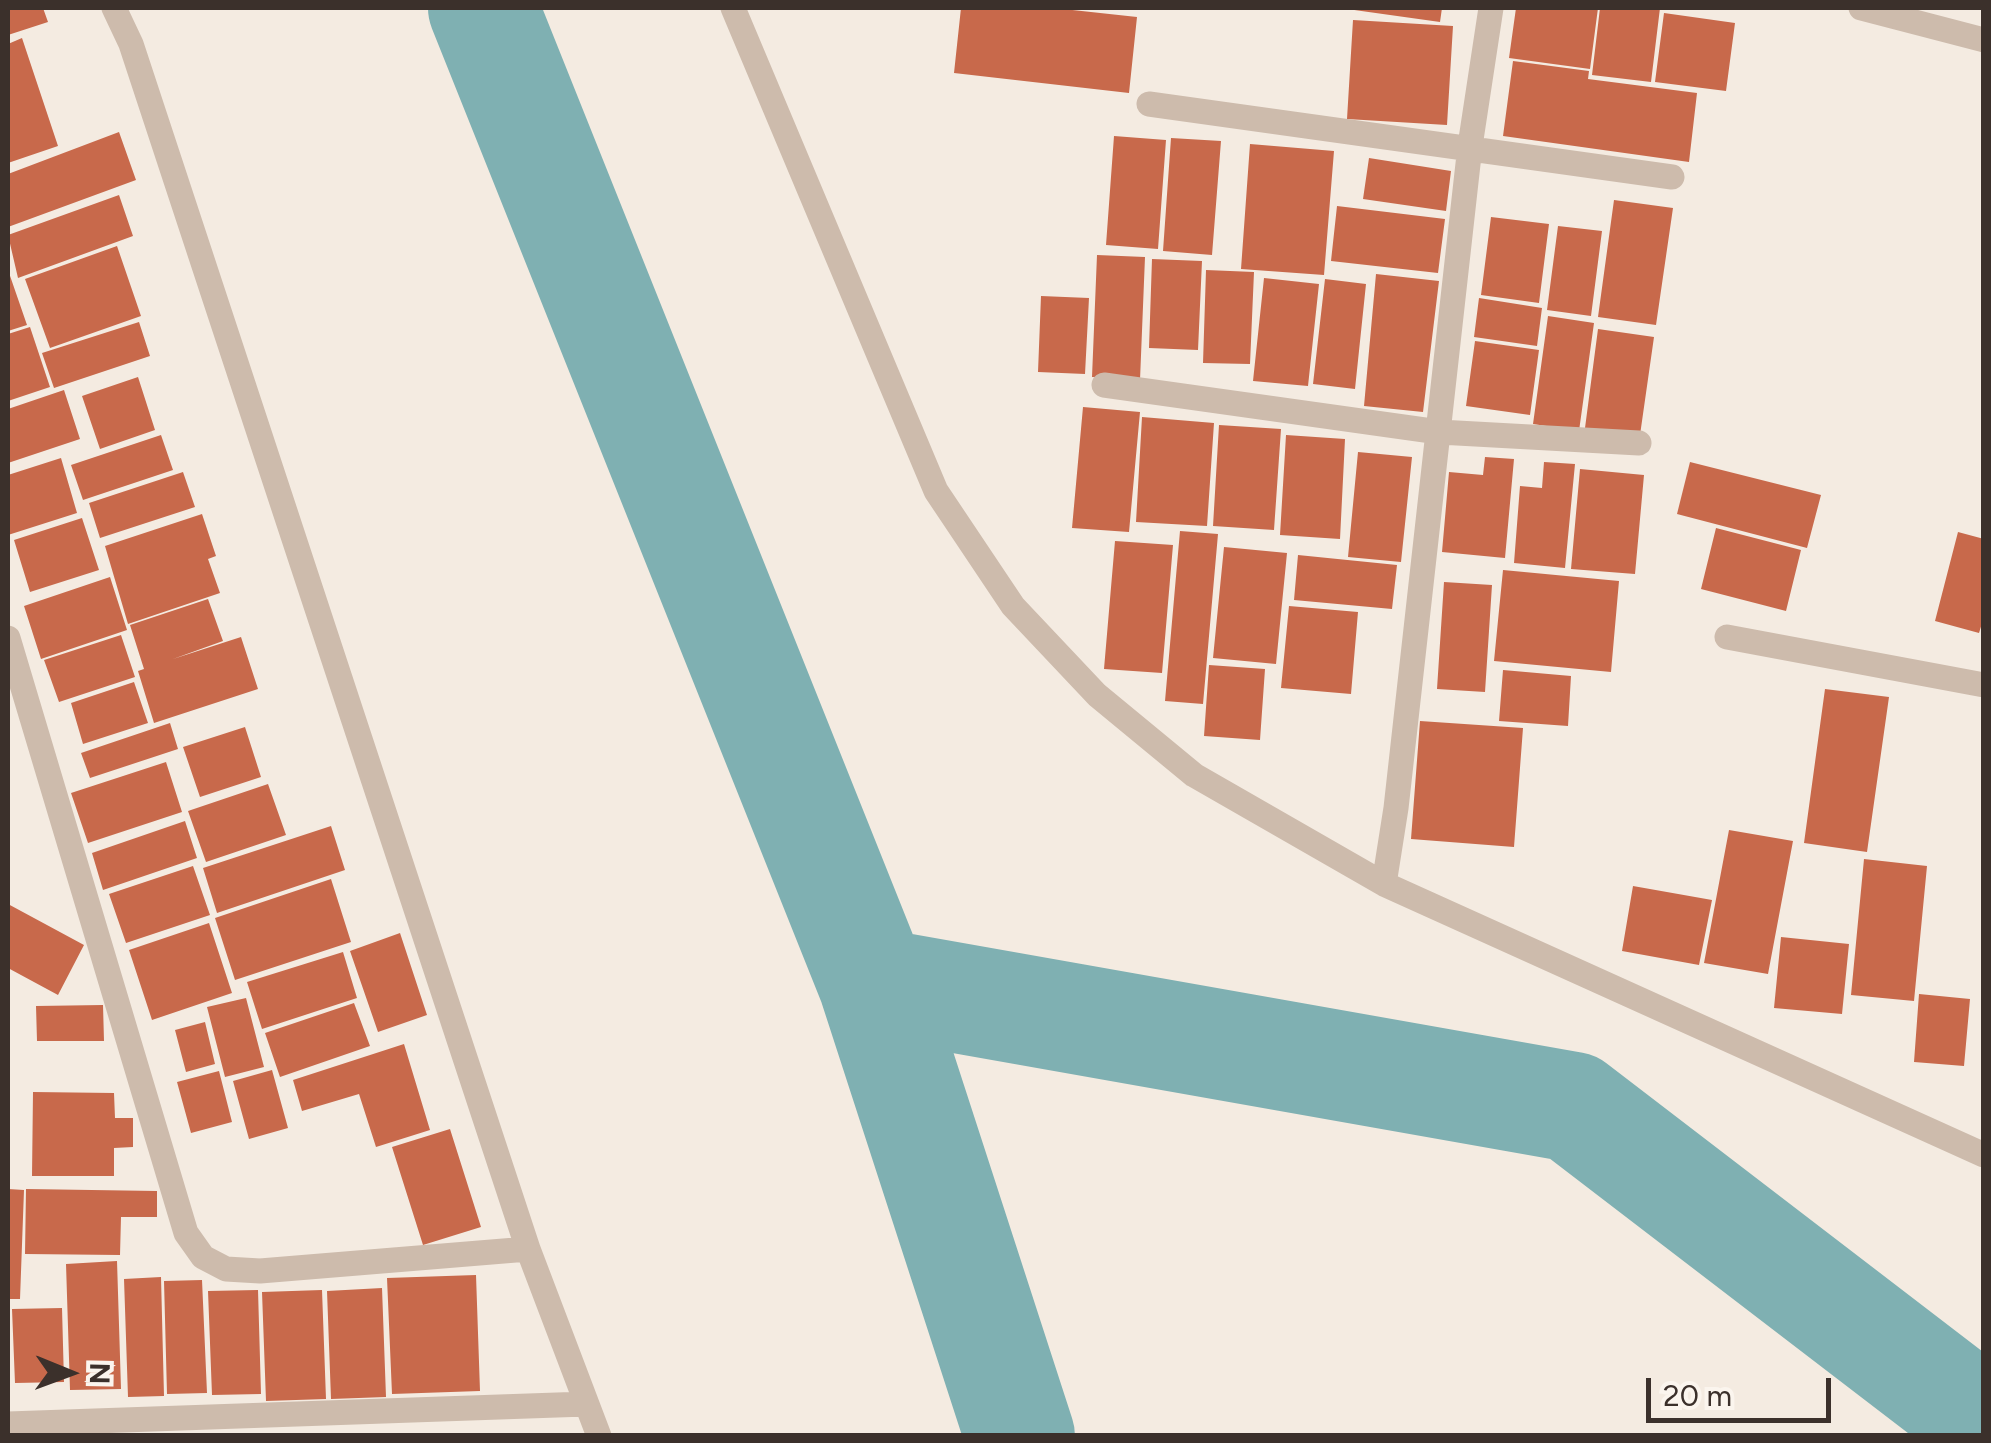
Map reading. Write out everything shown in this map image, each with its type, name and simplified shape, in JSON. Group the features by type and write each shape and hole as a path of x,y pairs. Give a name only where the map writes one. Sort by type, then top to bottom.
{"street":[{"path":"114,8 131,44 528,1249 599,1436"},
{"path":"733,8 936,491 1013,606 1097,695 1194,774 1384,884 1984,1154"},
{"path":"1384,884 1470,146 1491,8"},
{"path":"1861,8 1984,40"},
{"path":"1149,104 1672,177"},
{"path":"1104,385 1439,432 1639,443"},
{"path":"1728,637 1984,685"},
{"path":"8,638 186,1233 203,1257 226,1269 260,1271 528,1249"},
{"path":"8,1424 586,1404"}],"building":[{"path":"8,8 43,8 48,22 8,35"},
{"path":"961,8 1054,8 1137,17 1129,93 954,73"},
{"path":"1340,8 1442,8 1440,22"},
{"path":"1516,8 1598,8 1590,69 1509,58"},
{"path":"1600,8 1660,8 1651,82 1592,75"},
{"path":"1664,13 1735,23 1726,91 1655,82"},
{"path":"1353,20 1453,26 1447,125 1347,119"},
{"path":"22,38 58,146 8,163 8,44"},
{"path":"1513,61 1589,71 1588,79 1697,93 1689,162 1503,136"},
{"path":"119,132 136,180 8,227 8,174"},
{"path":"1114,136 1166,140 1158,249 1106,245"},
{"path":"1171,138 1221,141 1212,255 1163,251"},
{"path":"1250,144 1334,151 1324,275 1241,269"},
{"path":"1369,158 1451,171 1446,211 1363,199"},
{"path":"119,195 133,236 18,278 8,235"},
{"path":"1614,200 1673,208 1656,325 1598,317"},
{"path":"1337,206 1445,219 1438,273 1331,261"},
{"path":"1491,217 1549,224 1539,303 1481,295"},
{"path":"1558,226 1602,231 1591,316 1547,310"},
{"path":"117,246 141,316 50,348 25,279"},
{"path":"1097,255 1145,257 1140,380 1092,377"},
{"path":"1152,259 1202,261 1198,350 1149,348"},
{"path":"8,270 27,325 8,331"},
{"path":"1206,270 1254,272 1250,364 1203,363"},
{"path":"1376,274 1439,281 1423,412 1364,406"},
{"path":"1264,278 1319,284 1308,386 1253,381"},
{"path":"1325,279 1366,284 1355,389 1313,384"},
{"path":"1041,296 1089,298 1085,374 1038,372"},
{"path":"1479,298 1542,308 1537,346 1474,337"},
{"path":"1548,316 1594,323 1579,431 1533,424"},
{"path":"139,322 150,356 54,388 42,353"},
{"path":"30,327 50,387 8,401 8,334"},
{"path":"1598,329 1654,337 1640,435 1585,428"},
{"path":"1475,341 1539,350 1530,415 1466,406"},
{"path":"138,377 155,430 100,449 82,396"},
{"path":"64,390 80,439 8,463 8,409"},
{"path":"1083,407 1140,412 1129,532 1072,528"},
{"path":"1142,417 1214,423 1207,526 1136,522"},
{"path":"1219,425 1281,429 1274,530 1213,526"},
{"path":"161,435 173,470 83,500 71,465"},
{"path":"1286,435 1345,439 1340,539 1280,535"},
{"path":"1358,452 1412,457 1401,562 1348,557"},
{"path":"1485,457 1514,459 1505,558 1442,552 1449,472 1483,475"},
{"path":"61,458 77,513 8,535 8,475"},
{"path":"1544,462 1575,464 1565,568 1514,563 1520,486 1542,488"},
{"path":"1690,462 1821,495 1807,548 1677,514"},
{"path":"1580,469 1644,475 1635,574 1571,569"},
{"path":"183,472 195,507 100,538 89,503"},
{"path":"202,514 216,556 208,559 220,593 128,624 105,546"},
{"path":"82,518 99,570 30,592 14,540"},
{"path":"1716,528 1801,550 1786,611 1701,589"},
{"path":"1180,531 1218,534 1203,704 1165,701"},
{"path":"1958,532 1984,539 1984,617 1979,633 1935,621"},
{"path":"1115,541 1173,545 1162,673 1104,669"},
{"path":"1224,547 1287,553 1276,664 1213,658"},
{"path":"1298,555 1397,565 1392,609 1294,600"},
{"path":"1503,570 1619,581 1611,672 1494,661"},
{"path":"110,577 127,630 41,659 24,606"},
{"path":"1444,582 1492,585 1485,692 1437,689"},
{"path":"208,599 223,641 173,659 241,637 258,689 154,723 138,671 144,669 130,625"},
{"path":"1289,606 1358,612 1351,694 1281,688"},
{"path":"121,635 135,677 59,702 44,660"},
{"path":"1209,665 1265,669 1260,740 1204,736"},
{"path":"1503,670 1571,676 1568,726 1499,721"},
{"path":"134,682 148,723 83,744 71,703"},
{"path":"1825,689 1889,697 1867,852 1804,843"},
{"path":"1420,721 1523,728 1514,847 1411,839"},
{"path":"170,723 178,749 90,778 81,753"},
{"path":"245,727 261,777 200,797 183,747"},
{"path":"166,762 182,812 88,843 71,793"},
{"path":"268,784 286,835 206,862 188,811"},
{"path":"185,821 197,858 103,890 92,853"},
{"path":"331,826 345,870 217,913 203,868"},
{"path":"1729,830 1793,841 1768,974 1704,963"},
{"path":"1864,859 1927,866 1914,1001 1851,995"},
{"path":"193,866 210,915 126,943 109,894"},
{"path":"331,879 351,942 235,980 215,918"},
{"path":"1633,886 1712,900 1699,965 1622,951"},
{"path":"8,904 84,945 58,995 8,968"},
{"path":"209,923 232,993 152,1020 129,950"},
{"path":"400,933 427,1015 378,1032 350,951"},
{"path":"1781,937 1849,944 1842,1014 1774,1008"},
{"path":"343,952 357,998 262,1029 247,982"},
{"path":"1919,994 1970,999 1964,1066 1914,1062"},
{"path":"246,998 264,1067 225,1077 207,1007"},
{"path":"354,1003 370,1046 280,1077 265,1033"},
{"path":"103,1005 104,1041 37,1041 36,1006"},
{"path":"205,1022 215,1064 186,1072 175,1030"},
{"path":"404,1044 430,1130 376,1147 359,1094 302,1111 293,1080"},
{"path":"272,1070 288,1128 249,1139 233,1081"},
{"path":"219,1071 232,1122 191,1133 177,1082"},
{"path":"33,1092 114,1093 115,1118 133,1118 133,1147 114,1148 114,1176 32,1176"},
{"path":"450,1129 481,1227 423,1245 392,1147"},
{"path":"8,1189 24,1190 20,1299 8,1299"},
{"path":"26,1189 157,1191 157,1217 121,1217 120,1255 25,1254"},
{"path":"117,1261 121,1389 70,1390 66,1264"},
{"path":"476,1275 480,1391 392,1394 387,1278"},
{"path":"161,1277 164,1396 128,1397 124,1279"},
{"path":"202,1280 207,1393 167,1394 164,1281"},
{"path":"382,1288 386,1397 331,1399 327,1291"},
{"path":"258,1290 261,1394 212,1395 208,1291"},
{"path":"322,1290 326,1399 266,1401 262,1292"},
{"path":"62,1308 64,1382 15,1383 12,1309"}],"waterway":[{"path":"483,8 873,983 1020,1436"},
{"path":"873,983 1573,1107 1984,1422"}]}
